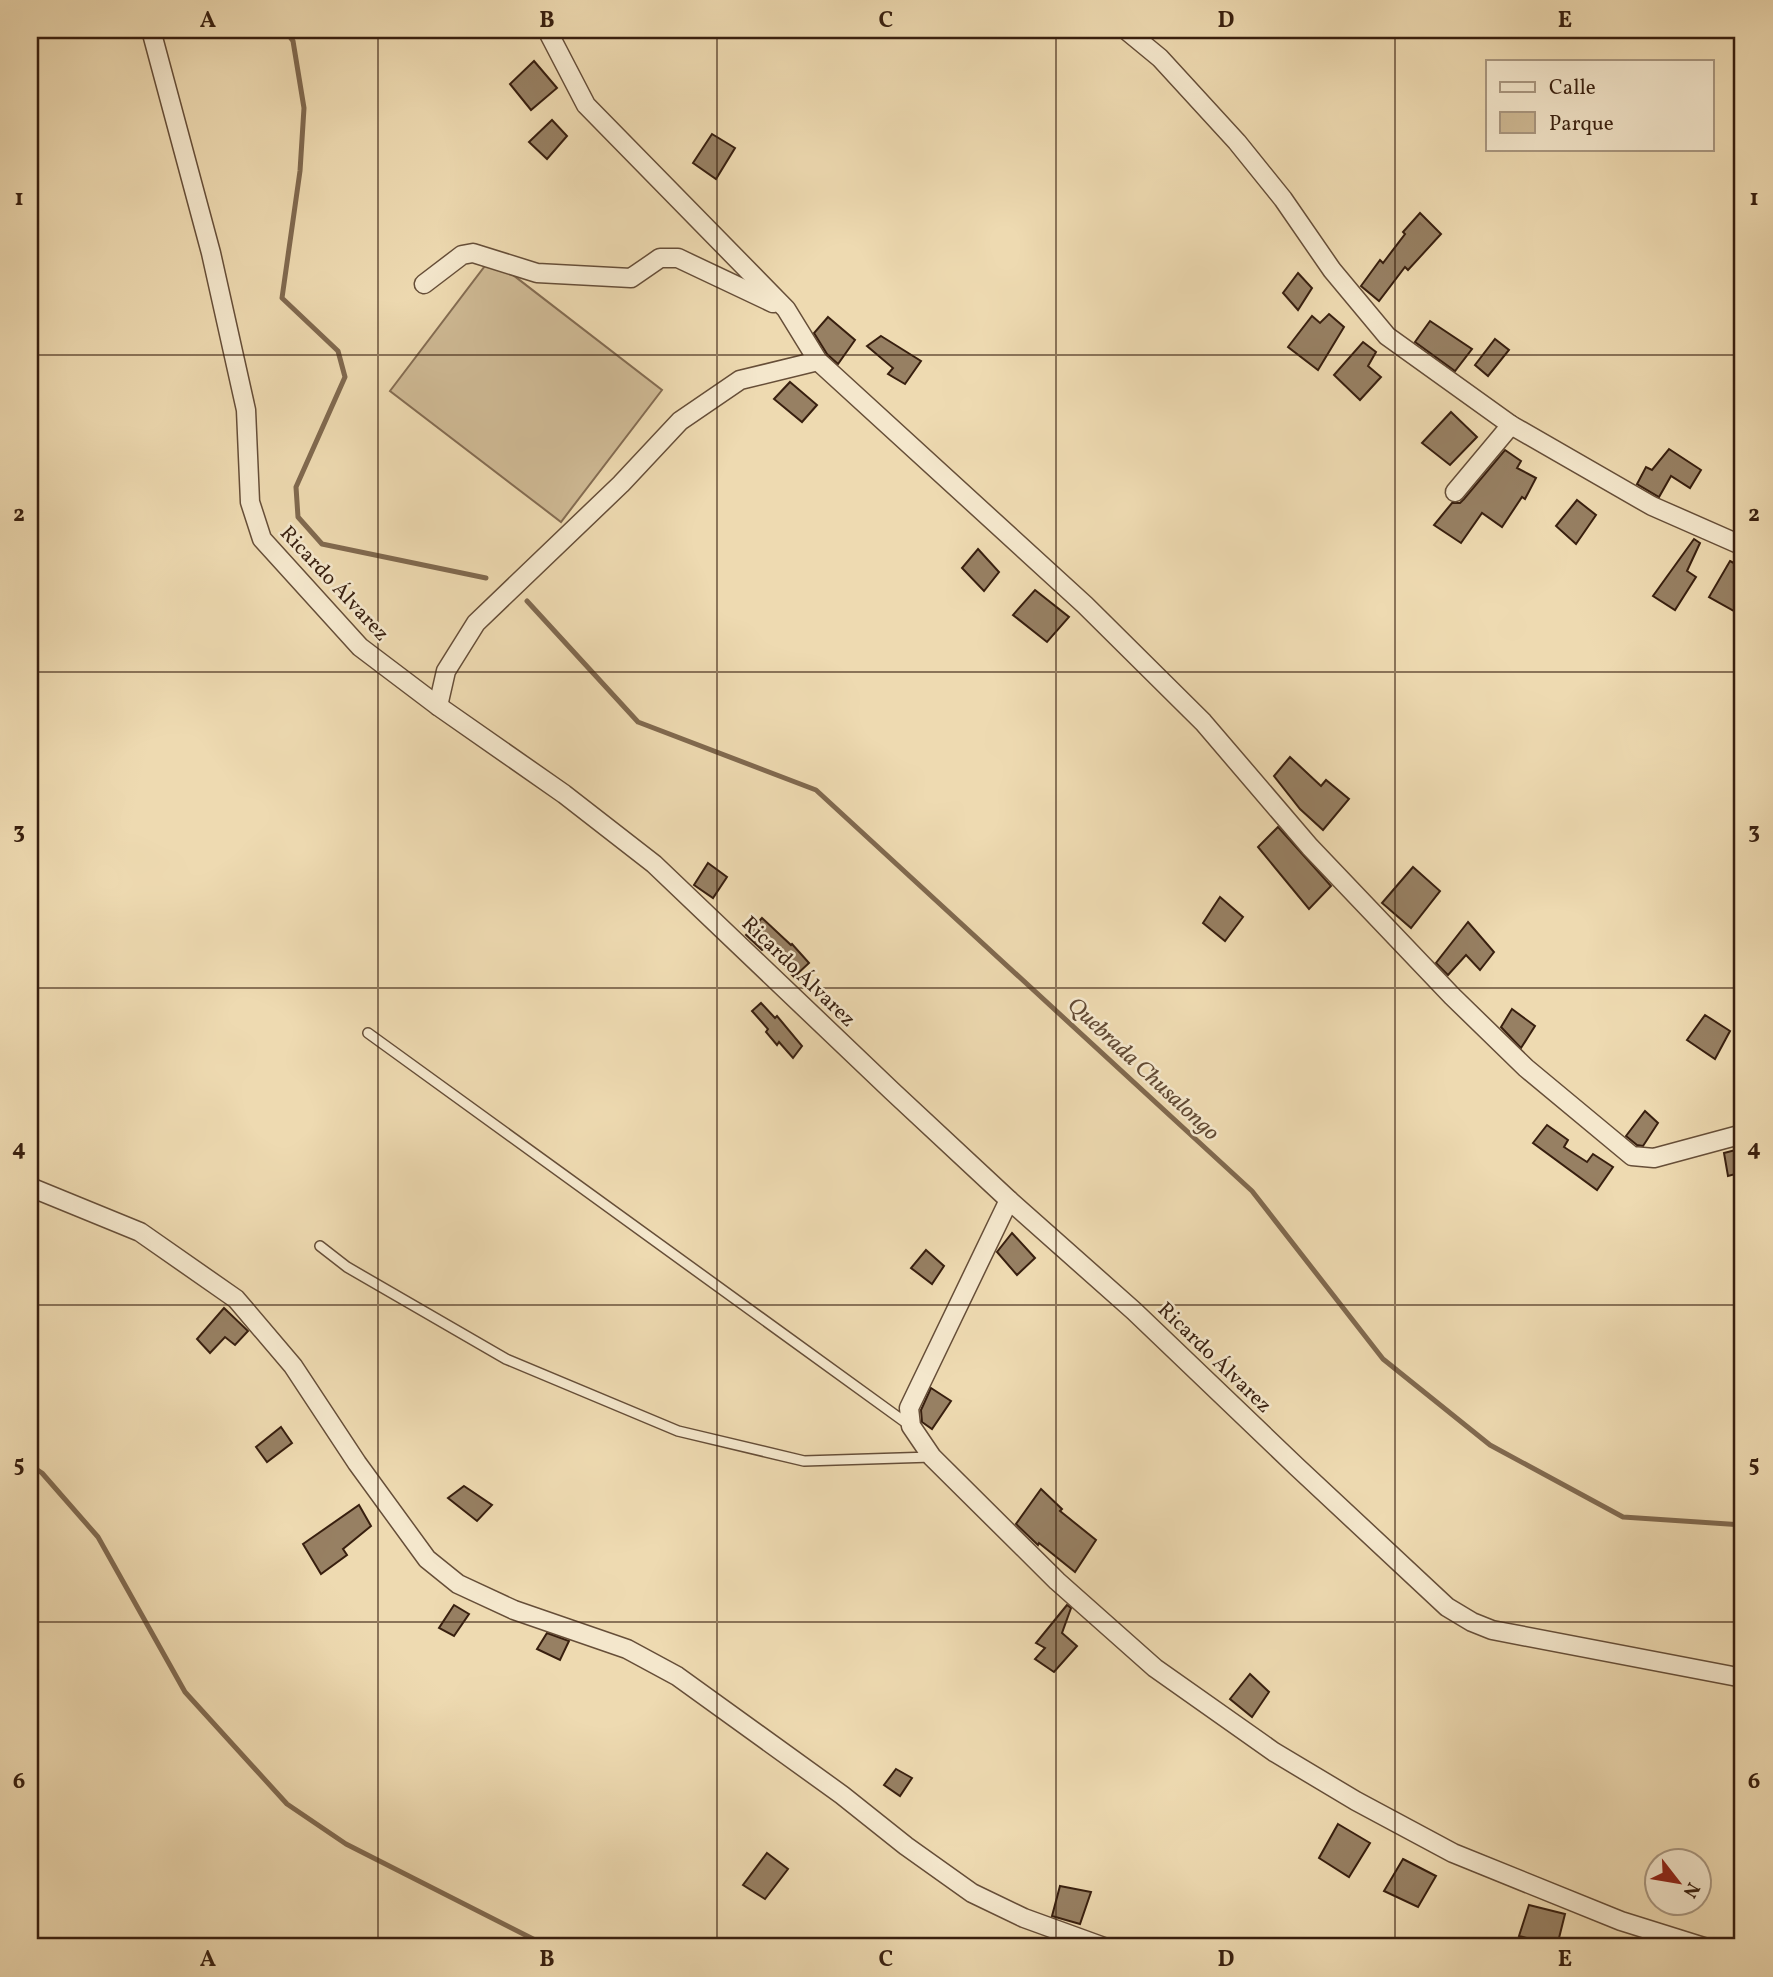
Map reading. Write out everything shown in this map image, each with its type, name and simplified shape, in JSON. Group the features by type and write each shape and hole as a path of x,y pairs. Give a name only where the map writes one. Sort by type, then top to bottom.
{"street":[{"name":"Ricardo Álvarez","path":"151,30 211,253 246,410 250,502 262,540 360,648 564,793 654,864 1009,1200 1134,1311 1297,1467 1455,1612 1492,1630 1743,1678"},
{"path":"547,30 586,104 786,309 818,361 1085,605 1203,722 1310,847 1452,996 1536,1077 1632,1156 1654,1158 1743,1134"},
{"path":"1126,30 1160,58 1237,142 1283,199 1332,271 1387,336 1511,425 1652,506 1743,546"},
{"path":"424,285 462,255 473,253 537,273 631,278 660,258 678,258 786,309"},
{"path":"438,706 446,671 476,623 621,484 680,421 740,380 818,361"},
{"path":"1455,492 1511,425"},
{"path":"30,1187 140,1232 236,1299 293,1366 357,1463 427,1559 458,1584 514,1610 627,1648 677,1676 972,1893 1024,1918 1104,1947"},
{"path":"1009,1200 909,1408 911,1426 932,1457 1057,1581 1155,1668 1274,1752 1356,1801 1453,1853 1621,1921 1704,1947"}],"lane":[{"path":"368,1033 911,1426"},
{"path":"320,1246 347,1267 506,1359 678,1432 804,1461 932,1457"}],"green space":[{"path":"491,258 662,390 561,522 390,391"}],"building":[{"path":"534,61 557,88 531,110 510,84"},
{"path":"552,120 567,136 547,159 529,142"},
{"path":"712,134 735,148 716,179 693,163"},
{"path":"1420,213 1441,234 1408,270 1405,267 1379,301 1361,286 1380,260 1383,263 1405,234 1403,232"},
{"path":"1298,273 1312,288 1298,310 1283,293"},
{"path":"1329,314 1344,327 1318,370 1288,347 1312,316 1320,323"},
{"path":"828,317 855,340 838,364 827,354 814,333"},
{"path":"1430,321 1472,349 1455,371 1415,342"},
{"path":"881,336 921,361 905,384 888,374 893,368 867,346"},
{"path":"1495,339 1509,350 1488,376 1475,365"},
{"path":"1363,342 1376,352 1368,366 1381,377 1360,400 1334,375"},
{"path":"790,382 817,405 802,422 774,399"},
{"path":"1451,412 1477,437 1450,465 1422,443"},
{"path":"1669,449 1701,470 1690,488 1671,476 1659,497 1637,484 1646,467 1652,470"},
{"path":"1505,450 1521,461 1517,468 1536,478 1525,499 1522,497 1502,527 1482,513 1461,543 1434,525 1452,503 1460,503 1464,499"},
{"path":"1577,500 1596,515 1576,544 1556,526"},
{"path":"1694,539 1700,543 1687,571 1696,577 1675,610 1653,596"},
{"path":"978,549 999,572 984,591 962,568"},
{"path":"1730,561 1743,568 1743,616 1709,597"},
{"path":"1035,590 1069,617 1047,642 1013,615"},
{"path":"1290,757 1321,786 1326,780 1349,799 1323,830 1300,809 1274,776"},
{"path":"1278,827 1331,886 1309,909 1258,847"},
{"path":"708,863 727,877 713,898 694,885"},
{"path":"1413,867 1440,891 1411,928 1382,903"},
{"path":"1220,897 1243,917 1225,941 1203,923"},
{"path":"762,918 809,963 794,977 766,947 762,950 746,935"},
{"path":"1468,922 1494,952 1480,970 1466,955 1448,975 1436,963"},
{"path":"761,1003 775,1018 777,1016 802,1046 793,1058 779,1042 777,1045 766,1032 768,1029 752,1011"},
{"path":"1512,1009 1535,1026 1521,1048 1501,1027"},
{"path":"1705,1015 1730,1031 1715,1059 1687,1040"},
{"path":"1645,1111 1658,1123 1643,1146 1637,1145 1626,1136"},
{"path":"1547,1125 1568,1140 1564,1147 1587,1162 1593,1154 1613,1167 1597,1190 1533,1143"},
{"path":"1743,1148 1743,1172 1728,1176 1724,1153"},
{"path":"1012,1233 1035,1258 1017,1275 997,1252"},
{"path":"926,1250 944,1266 932,1284 911,1268"},
{"path":"224,1308 248,1331 235,1345 225,1337 210,1353 197,1339"},
{"path":"931,1388 951,1401 932,1429 922,1422 921,1410"},
{"path":"281,1427 292,1443 267,1462 256,1447"},
{"path":"464,1486 492,1505 477,1521 448,1498"},
{"path":"1041,1489 1062,1509 1060,1511 1096,1540 1075,1572 1039,1543 1038,1545 1016,1524"},
{"path":"359,1505 371,1526 343,1549 347,1555 321,1574 303,1544"},
{"path":"454,1605 469,1614 454,1636 439,1628"},
{"path":"1067,1605 1071,1608 1062,1633 1077,1646 1054,1672 1035,1659 1045,1648 1036,1643"},
{"path":"547,1633 569,1641 560,1660 537,1649"},
{"path":"1250,1674 1269,1692 1252,1717 1230,1699"},
{"path":"896,1769 912,1778 900,1796 884,1785"},
{"path":"1338,1824 1370,1843 1349,1877 1319,1858"},
{"path":"767,1853 788,1869 765,1899 743,1885"},
{"path":"1403,1859 1436,1876 1418,1907 1384,1891"},
{"path":"1060,1886 1091,1892 1080,1924 1052,1916"},
{"path":"1529,1905 1565,1914 1557,1946 1519,1936"}],"waterway":[{"name":"Quebrada Chusalongo","path":"285,30 293,41 304,108 300,171 282,298 338,351 345,377 296,487 298,517 322,544 486,578"},
{"name":"Quebrada Chusalongo","path":"527,601 638,722 816,790 1252,1191 1383,1359 1490,1445 1623,1517 1743,1525"},
{"path":"30,1465 42,1473 98,1537 185,1692 287,1804 346,1844 549,1947"}]}
